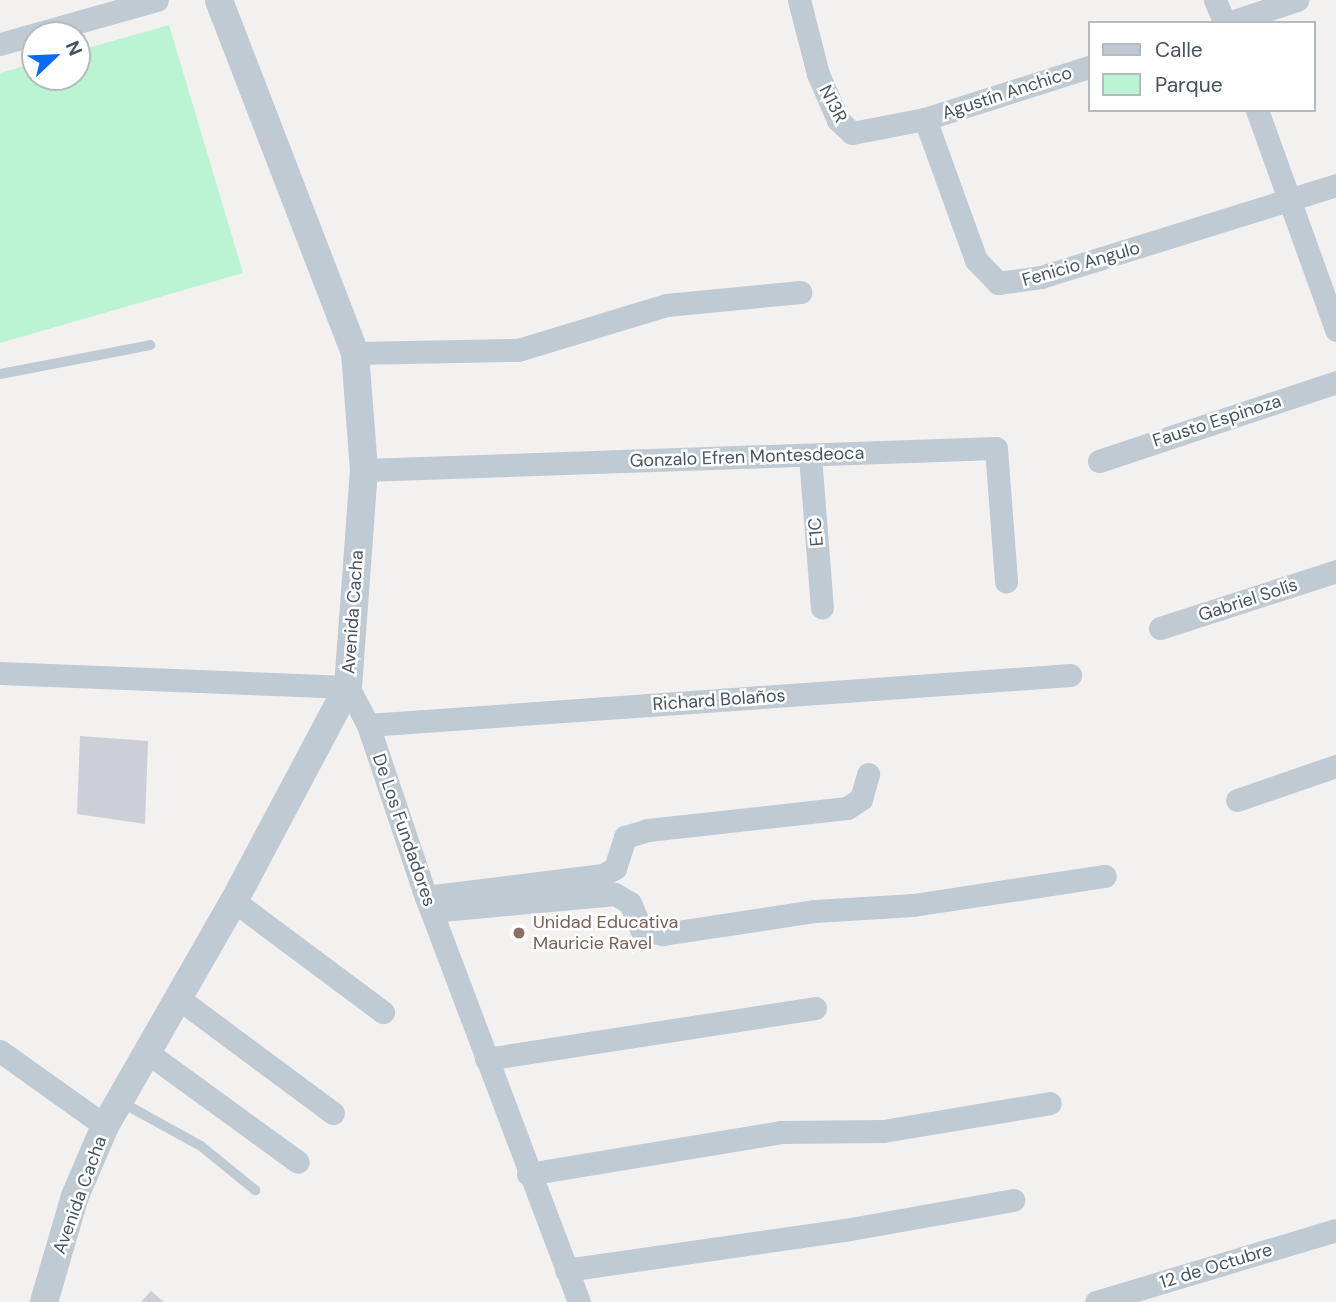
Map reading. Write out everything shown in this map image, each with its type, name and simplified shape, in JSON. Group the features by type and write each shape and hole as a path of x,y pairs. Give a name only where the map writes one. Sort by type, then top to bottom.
{"street":[{"path":"0,44 157,0"},
{"name":"Avenida Cacha","path":"44,1302 75,1196 105,1126 234,901 348,687 364,470 355,353 219,0"},
{"name":"N13R","path":"799,0 818,74 842,126 862,134 925,119"},
{"path":"1215,0 1225,21"},
{"path":"1232,21 1297,0"},
{"name":"Agustín Anchico","path":"925,119 1088,67"},
{"path":"1258,112 1336,330"},
{"name":"Fenicio Angulo","path":"925,119 976,260 998,283 1041,277 1336,185"},
{"path":"355,353 518,350 666,305 800,292"},
{"name":"Fausto Espinoza","path":"1099,461 1336,382"},
{"name":"Gonzalo Efren Montesdeoca","path":"364,470 996,448 1006,582"},
{"name":"E1C","path":"810,456 822,608"},
{"name":"Gabriel Solís","path":"1160,628 1336,571"},
{"path":"0,673 348,687"},
{"name":"Richard Bolaños","path":"368,725 1070,675"},
{"name":"De Los Fundadores","path":"348,687 368,725 429,904 528,1174 579,1302"},
{"path":"1237,800 1336,766"},
{"path":"429,904 603,875 615,868 625,837 648,830 846,808 861,799 868,774"},
{"path":"429,904 615,894 630,903 641,929 663,934 815,911 913,905 1105,876"},
{"path":"234,901 383,1012"},
{"path":"178,998 333,1113"},
{"path":"486,1059 815,1008"},
{"path":"0,1051 105,1126"},
{"path":"148,1053 298,1162"},
{"path":"528,1174 780,1132 883,1131 1049,1103"},
{"path":"566,1269 845,1230 1013,1199"},
{"name":"12 de Octubre","path":"1096,1302 1336,1230"}],"lane":[{"path":"0,374 150,345"},
{"path":"119,1100 201,1146 256,1190"}],"green space":[{"path":"169,25 243,273 0,343 0,73 21,67 21,91 91,91 91,47"}],"building":[{"path":"80,736 148,741 145,824 77,814"},
{"path":"151,1291 164,1302 141,1302"}],"place":[{"name":"Unidad Educativa Mauricie Ravel","path":"519,933"}]}
